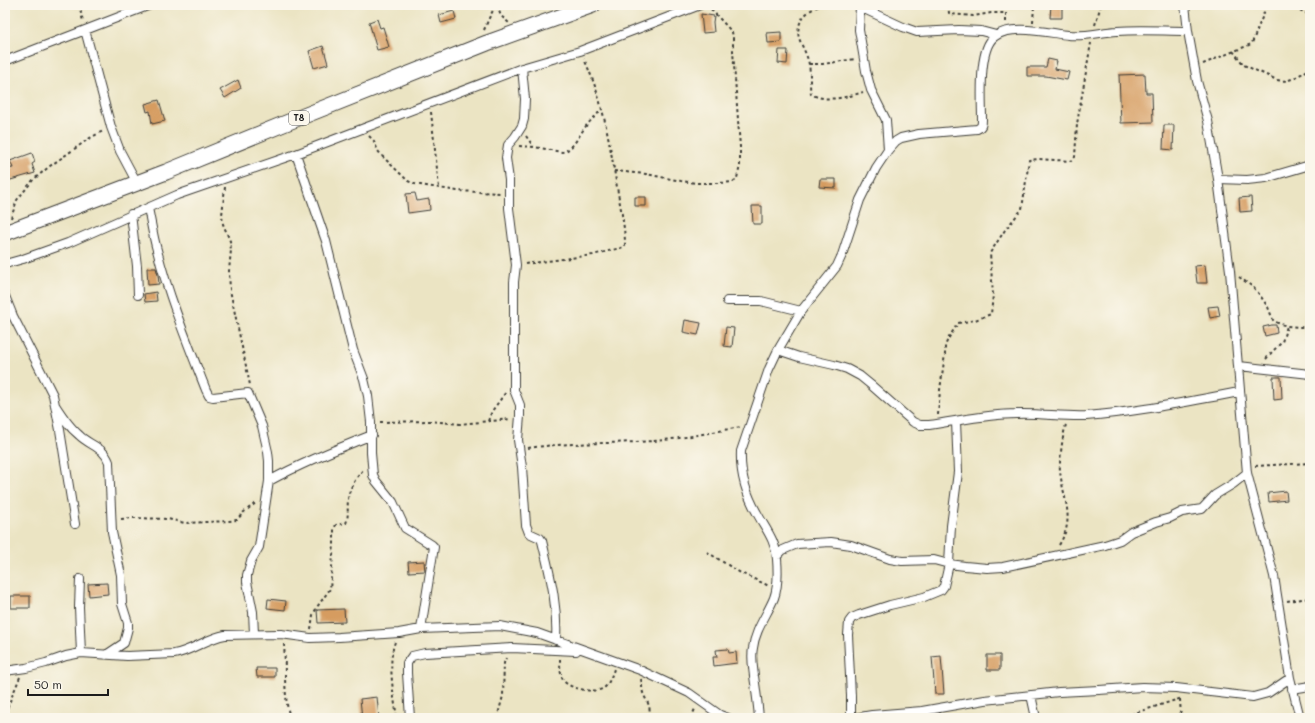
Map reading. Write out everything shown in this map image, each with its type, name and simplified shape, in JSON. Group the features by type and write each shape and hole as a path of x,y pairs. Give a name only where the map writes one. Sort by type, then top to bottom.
{"highway":[{"name":"T8","path":"8,226 137,183 487,43 593,5"}],"street":[{"path":"5,61 150,5"},
{"path":"5,264 68,243 177,195 296,154 522,68 580,51 700,5"},
{"path":"1185,5 1194,68 1208,121 1218,179 1230,271 1247,469 1274,576 1292,689 1300,718"},
{"path":"888,150 886,120 871,90 864,57 859,30 860,6 903,27 917,32 959,30 981,31 996,35"},
{"path":"85,30 111,127 120,151 137,183"},
{"path":"759,718 753,648 759,627 774,598 776,590 777,556 774,542 756,511 744,483 741,451 769,369 778,350 801,312 837,266 860,200 876,168 888,150 901,138 919,134 977,129 982,125 983,64 985,52 991,40 996,35 1005,31 1032,31 1075,36 1117,31 1188,31"},
{"path":"522,68 525,99 524,119 516,137 508,145 506,158 509,180 510,219 516,265 514,282 514,390 520,405 518,440 526,525 529,533 541,539 554,593 557,617 556,640"},
{"path":"296,154 326,241 353,350 364,379 372,422 373,475 393,502 403,525 408,530 432,545 435,550 421,629"},
{"path":"1218,179 1247,180 1266,178 1310,165"},
{"path":"148,208 163,272 206,390 209,396 212,397 248,393 262,426 267,446 269,481 259,547 251,561 247,575 253,612 254,634"},
{"path":"131,214 137,266 138,295"},
{"path":"5,296 16,323 51,390 55,405 75,524"},
{"path":"727,301 761,301 801,312"},
{"path":"778,350 847,369 860,376 913,422 920,425 938,424 987,416 1015,414 1070,417 1130,411 1240,392"},
{"path":"1239,366 1310,374"},
{"path":"55,405 77,434 101,449 109,462 112,532 121,575 122,604 128,626 124,643 106,655"},
{"path":"956,421 958,472 951,526 949,564 944,586 941,590 924,597 890,605 859,615 852,618 849,622 848,636 853,718 872,715 922,712 985,700 1031,695 1142,687 1176,688 1253,697 1268,693 1290,678"},
{"path":"269,481 322,455 372,435"},
{"path":"777,556 783,550 796,544 830,542 851,544 890,559 902,561 934,560 949,564 987,568 1003,567 1052,557 1120,540 1131,532 1170,518 1182,512 1202,509 1215,495 1233,484 1247,469"},
{"path":"80,579 79,608 82,653"},
{"path":"5,671 26,668 66,656 82,653 127,656 174,654 221,636 281,634 310,638 399,633 421,629 500,626 536,633 640,670 689,693 720,715 728,718"},
{"path":"410,718 407,663 412,656 425,653 512,648 585,651"},
{"path":"1292,689 1310,686"},
{"path":"1031,695 1036,718"}],"path":[{"path":"79,5 85,30"},
{"path":"496,5 501,16 519,31"},
{"path":"487,43 482,39 490,16 496,5"},
{"path":"614,171 646,174 681,181 696,182 733,182 737,178 740,171 740,147 733,37 729,28 707,5"},
{"path":"824,5 812,9 804,15 801,20 799,33 809,64 811,94 817,98 838,98 871,90"},
{"path":"948,5 949,13 951,14 973,16 991,13 1006,13"},
{"path":"1005,31 1006,5"},
{"path":"1032,31 1034,5"},
{"path":"938,424 940,390 946,343 958,324 991,314 993,295 990,254 1005,230 1022,209 1029,160 1038,159 1071,161 1075,157 1077,124 1092,34 1101,5"},
{"path":"1194,68 1252,43 1268,5"},
{"path":"1289,5 1310,15"},
{"path":"516,265 593,255 624,247 625,242 622,216 607,127 591,75 580,51"},
{"path":"1233,51 1244,65 1277,80 1282,81 1294,79 1310,69"},
{"path":"809,64 842,62 864,57"},
{"path":"430,103 439,188"},
{"path":"508,145 529,146 566,152 586,126 602,109"},
{"path":"8,226 17,200 33,180 90,138 111,127"},
{"path":"360,130 372,138 382,156 408,181 415,184 457,191 482,191 509,195"},
{"path":"225,178 225,195 222,215 223,224 230,241 230,285 250,378 251,400"},
{"path":"1230,271 1253,287 1268,307 1273,320 1287,326 1310,328"},
{"path":"1260,368 1271,353 1282,342 1287,326"},
{"path":"488,421 492,411 514,383"},
{"path":"372,422 430,421 460,424 506,420 520,416"},
{"path":"1052,557 1064,537 1068,516 1067,504 1059,469 1063,433 1070,417"},
{"path":"519,450 544,446 662,440 749,426"},
{"path":"310,638 313,616 317,607 330,589 334,528 346,523 348,498 352,484 372,461"},
{"path":"1247,469 1310,463"},
{"path":"111,520 133,518 168,519 185,522 234,521 267,494"},
{"path":"707,552 739,572 776,590"},
{"path":"1278,603 1310,598"},
{"path":"397,718 391,664 393,646 399,633"},
{"path":"281,634 284,642 286,687 290,718"},
{"path":"497,718 503,696 504,663 512,648"},
{"path":"559,650 562,677 568,686 578,689 597,690 604,688 610,679 617,662"},
{"path":"5,713 12,695 26,668"},
{"path":"640,670 643,691 650,707 649,718"},
{"path":"1120,718 1204,692"},
{"path":"1180,699 1181,718"}],"building":[{"path":"1051,5 1062,5 1062,18 1050,18"},
{"path":"454,11 456,19 441,23 439,15"},
{"path":"701,14 714,16 714,32 703,33"},
{"path":"377,19 380,28 383,27 389,47 377,50 369,22"},
{"path":"781,32 781,42 768,43 767,33"},
{"path":"323,46 328,64 314,68 309,51"},
{"path":"779,50 788,50 787,64 778,63"},
{"path":"1048,59 1057,61 1055,69 1069,72 1067,80 1046,76 1027,76 1027,67 1046,67"},
{"path":"1145,74 1146,93 1152,93 1153,122 1121,123 1119,75"},
{"path":"238,80 241,88 225,98 220,90"},
{"path":"159,100 165,121 152,124 150,111 147,112 145,104"},
{"path":"1164,125 1174,125 1173,150 1163,149"},
{"path":"32,153 35,162 32,164 35,173 7,181 5,169 13,168 10,161"},
{"path":"820,179 836,179 836,188 819,187"},
{"path":"415,193 417,201 429,199 430,210 408,213 406,194"},
{"path":"635,197 646,197 646,206 635,206"},
{"path":"1251,197 1252,211 1240,212 1239,198"},
{"path":"752,206 762,206 762,224 753,224"},
{"path":"1205,265 1207,283 1197,283 1195,266"},
{"path":"147,268 156,268 159,284 148,285"},
{"path":"156,292 157,301 145,302 144,294"},
{"path":"1218,306 1220,316 1210,318 1208,307"},
{"path":"685,320 701,323 698,335 683,332"},
{"path":"1276,325 1277,333 1265,336 1263,327"},
{"path":"726,327 734,328 732,347 724,346"},
{"path":"1273,377 1281,377 1282,399 1274,400"},
{"path":"1286,491 1287,500 1269,502 1268,493"},
{"path":"424,561 425,571 409,572 408,562"},
{"path":"107,583 108,594 89,596 88,584"},
{"path":"11,596 30,596 30,608 11,608"},
{"path":"268,599 286,601 285,610 267,608"},
{"path":"344,609 345,622 318,623 317,610"},
{"path":"728,649 729,653 736,652 737,663 714,666 713,657 717,657 716,650"},
{"path":"987,655 1000,655 1000,670 987,670"},
{"path":"941,656 944,694 935,694 932,657"},
{"path":"256,668 275,668 275,677 257,677"},
{"path":"377,697 379,718 362,718 360,699"}]}
